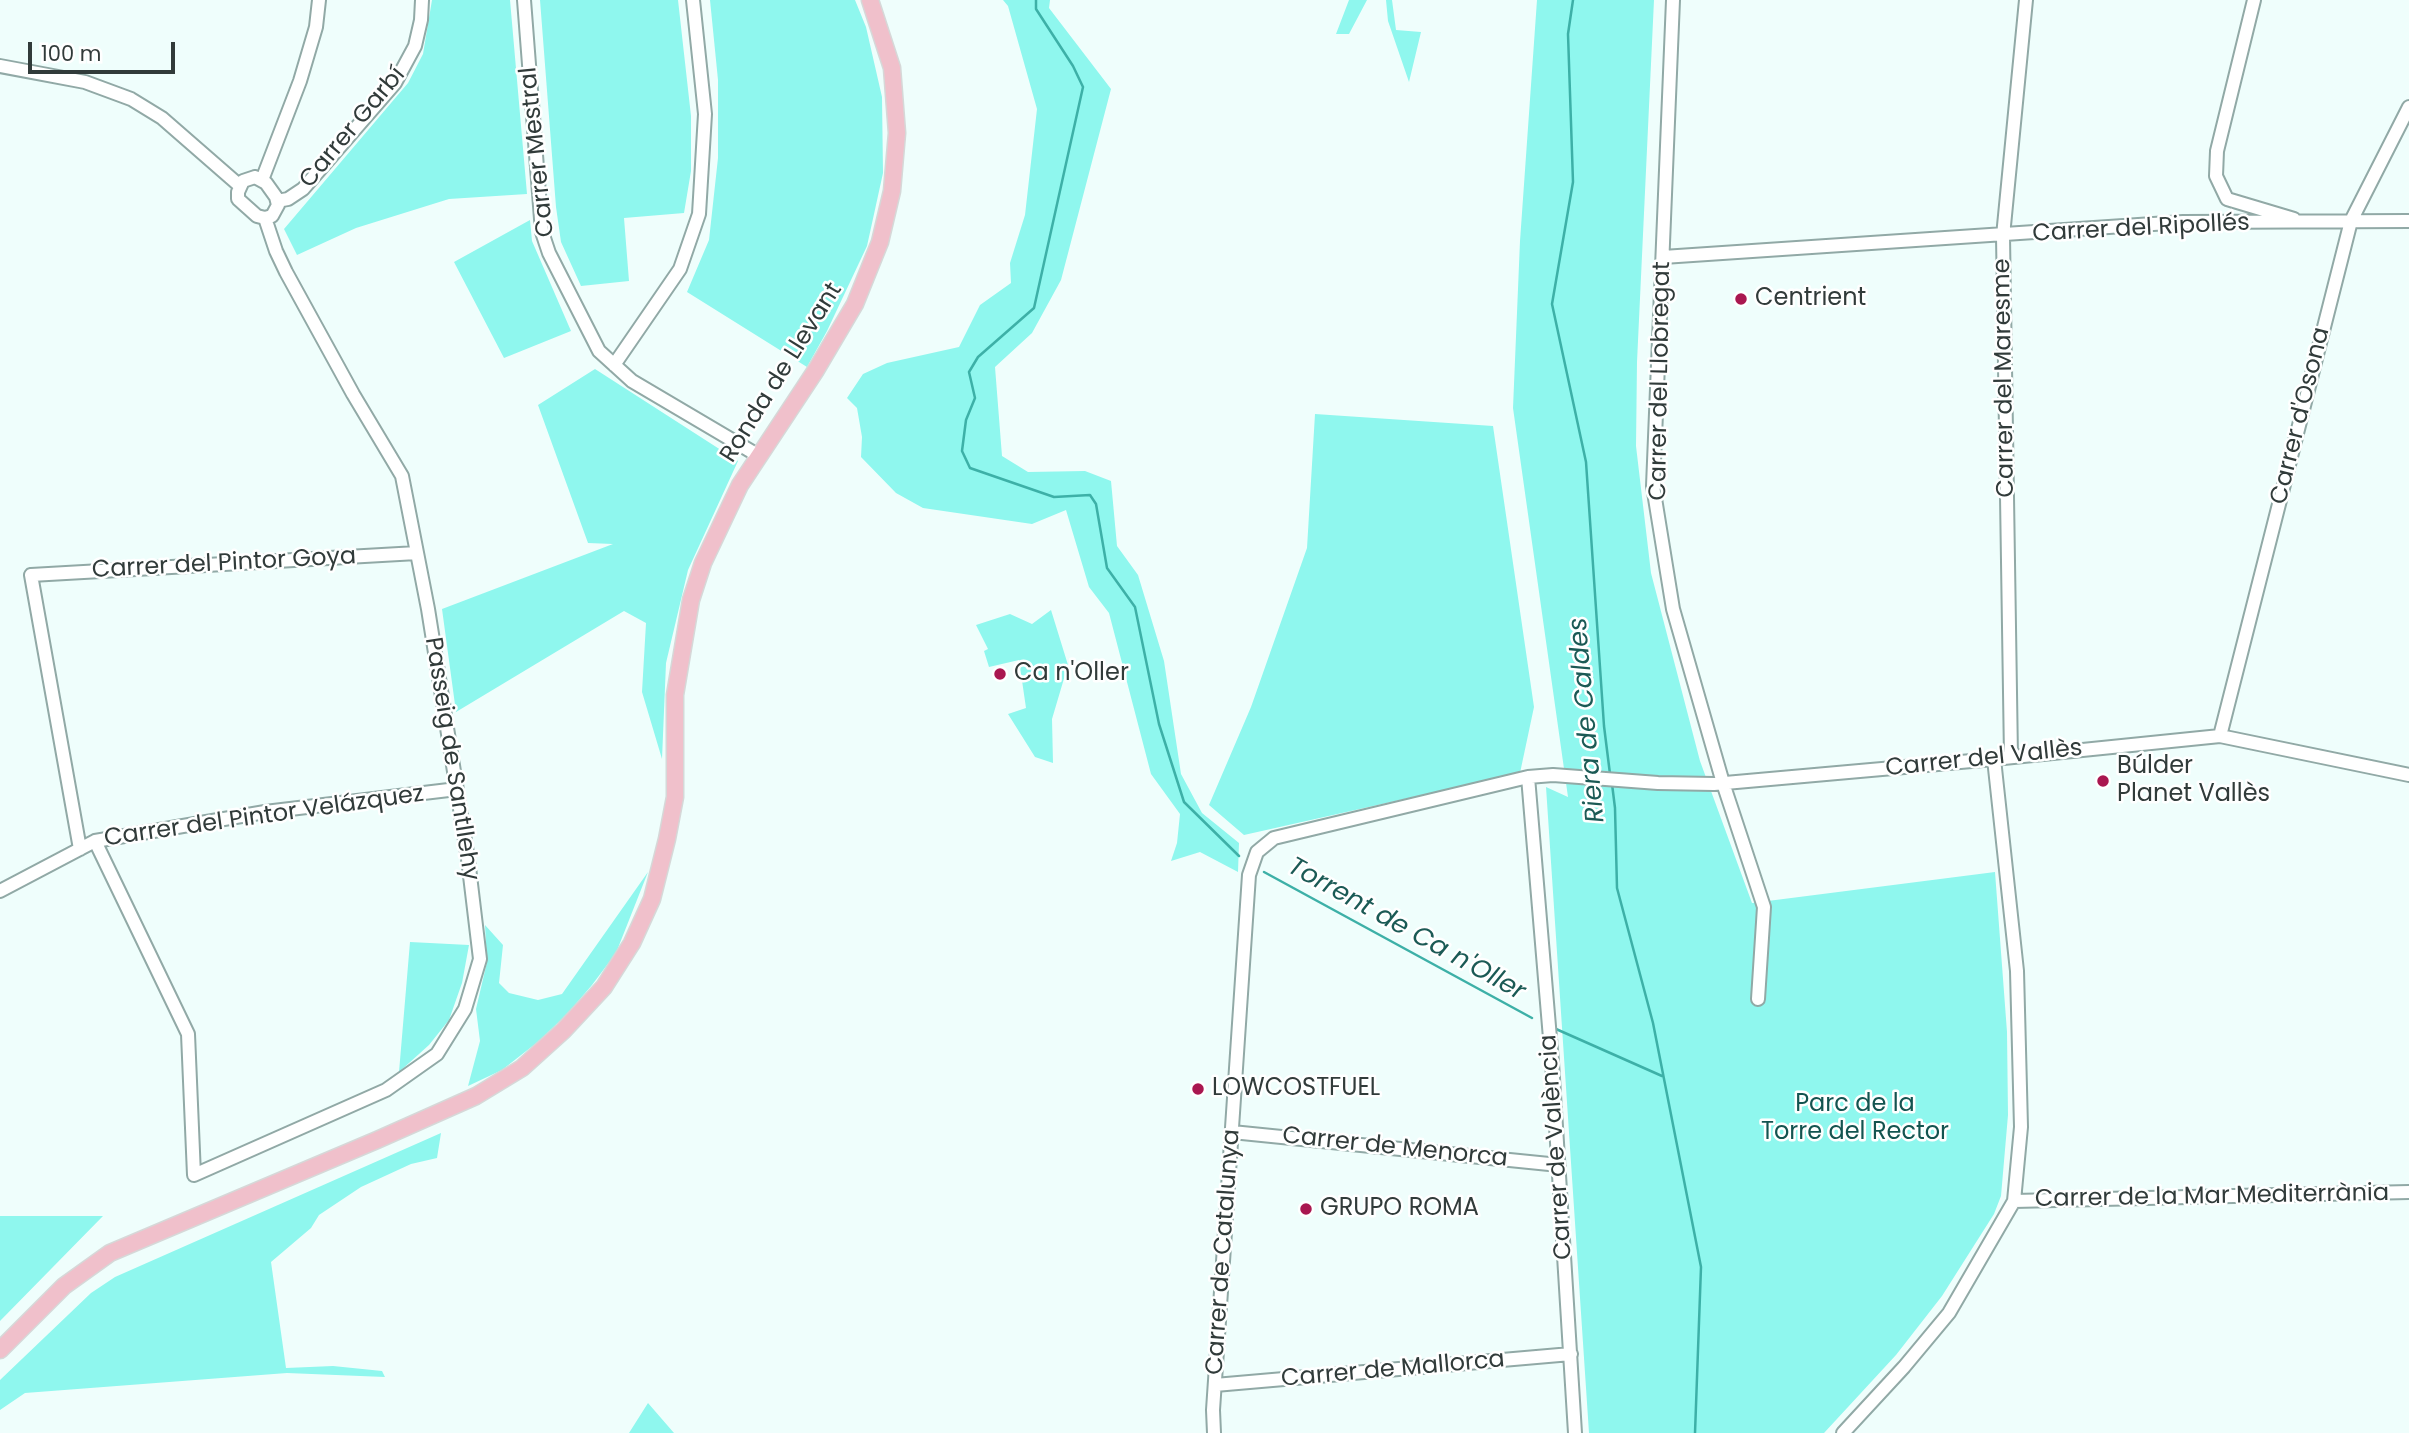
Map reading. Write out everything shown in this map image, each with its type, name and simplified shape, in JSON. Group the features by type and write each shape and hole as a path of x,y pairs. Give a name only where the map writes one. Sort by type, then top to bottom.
{"main road":[{"name":"Ronda de Llevant","path":"0,1350 64,1286 110,1253 476,1096 523,1068 564,1031 604,987 632,943 652,899 675,797 675,695 691,600 703,563 740,485 816,370 855,304 880,242 892,191 897,133 892,68 870,0"}],"street":[{"path":"262,180 300,81 316,27 319,0"},
{"name":"Carrer Garbí","path":"277,201 296,195 303,189 396,83 415,46 422,0"},
{"name":"Carrer Mestral","path":"524,0 542,232 549,253 598,351 632,381 759,456"},
{"path":"614,365 680,270 699,214 705,114 694,0"},
{"name":"Carrer del Llobregat","path":"1673,0 1653,486 1673,609 1723,783 1764,907 1758,999"},
{"name":"Carrer del Maresme","path":"2011,757 2003,236 2026,0"},
{"path":"2254,0 2217,151 2216,176 2227,199 2308,223"},
{"path":"0,66 85,82 131,99 162,118 240,186"},
{"name":"Carrer d'Osona","path":"2220,736 2351,221 2409,107"},
{"path":"248,178 262,180 277,201 276,211 265,218 257,216 238,199 240,186 248,178"},
{"name":"Passeig de Santllehy","path":"95,841 188,1034 194,1174 386,1090 437,1055 465,1009 480,959 457,789 402,476 286,272 265,218"},
{"name":"Carrer del Ripollés","path":"1663,257 2183,222 2409,221"},
{"name":"Carrer del Pintor Goya","path":"80,849 31,575 417,553"},
{"name":"Carrer del Vallès","path":"1658,783 1723,783 2220,736 2409,775"},
{"path":"1843,1433 1949,1313 2014,1201 2021,1126 2017,971 1994,759"},
{"name":"Carrer de Catalunya","path":"1214,1433 1249,875 1257,852 1275,838 1528,777 1553,775 1658,783"},
{"name":"Carrer de València","path":"1528,777 1559,1164 1575,1433"},
{"name":"Carrer del Pintor Velázquez","path":"0,891 95,841 265,811 457,789"},
{"name":"Carrer de Menorca","path":"1232,1132 1559,1164"},
{"name":"Carrer de la Mar Mediterrània","path":"2014,1201 2409,1192"},
{"name":"Carrer de Mallorca","path":"1215,1385 1571,1354"}],"green space":[{"path":"432,0 510,0 527,194 449,199 356,228 297,255 284,229 408,83 423,54"},
{"path":"540,0 678,0 691,116 691,171 684,213 624,218 629,281 581,286 561,242"},
{"path":"710,0 855,0 866,27 882,97 883,173 867,246 807,367 687,292 709,240 718,158 718,80"},
{"path":"1003,0 1050,0 1049,8 1111,89 1061,280 1032,333 995,367 1002,456 1028,472 1085,471 1111,481 1117,546 1138,575 1164,661 1181,774 1202,813 1239,843 1238,872 1200,852 1171,861 1177,843 1180,814 1151,774 1109,613 1089,587 1066,510 1032,524 923,508 896,493 861,457 862,437 857,408 847,398 863,374 887,363 959,347 980,305 1011,283 1010,263 1025,215 1037,109 1008,6"},
{"path":"1349,0 1367,0 1349,34 1336,34"},
{"path":"1386,0 1392,0 1396,30 1421,32 1409,82 1388,21"},
{"name":"Parc de la Torre del Rector","path":"1537,0 1654,0 1637,362 1636,446 1651,573 1700,761 1752,903 1995,872 2007,1032 2008,1115 2001,1196 1994,1214 1942,1296 1896,1355 1824,1433 1589,1433 1546,787 1568,797 1513,408 1520,241"},
{"path":"530,220 532,241 571,331 504,358 454,262"},
{"path":"595,369 738,461 688,570 666,663 662,759 642,692 646,623 624,611 456,712 442,609 613,544 588,543 538,405"},
{"path":"1315,414 1493,426 1534,707 1520,773 1244,835 1209,805 1251,707 1307,548"},
{"path":"1051,610 1068,665 1052,719 1053,763 1035,757 1008,714 1026,708 1019,660 989,667 984,651 988,649 976,625 1010,614 1032,624"},
{"path":"648,872 616,953 592,985 539,1041 502,1070 468,1086 480,1041 476,1009 487,962 485,925 503,945 499,983 509,993 538,1000 562,994"},
{"path":"410,942 469,945 462,983 449,1020 429,1045 399,1072"},
{"path":"441,1133 437,1158 411,1164 361,1187 319,1215 311,1228 271,1262 286,1368 333,1366 382,1371 385,1377 287,1373 25,1393 0,1410 0,1380 91,1293 115,1277"},
{"path":"0,1216 103,1216 0,1321"},
{"path":"648,1403 674,1433 629,1433"}],"waterway":[{"name":"Torrent de Ca n'Oller","path":"1036,0 1036,9 1073,66 1083,87 1034,308 978,357 969,372 975,398 966,420 962,451 970,468 1054,497 1090,495 1096,504 1107,568 1135,607 1159,724 1184,802 1239,856"},
{"name":"Riera de Caldes","path":"1573,0 1568,34 1573,182 1552,304 1586,462 1604,726 1610,774"},
{"name":"Riera de Caldes","path":"1612,784 1617,888 1653,1023 1701,1267 1695,1433"},
{"name":"Torrent de Ca n'Oller","path":"1264,872 1532,1018"},
{"name":"Torrent de Ca n'Oller","path":"1556,1029 1662,1076"}],"place":[{"name":"Centrient","path":"1741,299"},
{"name":"Ca n'Oller","path":"1000,674"},
{"name":"Búlder Planet Vallès","path":"2103,781"},
{"name":"LOWCOSTFUEL","path":"1198,1089"},
{"name":"GRUPO ROMA","path":"1306,1209"}]}
